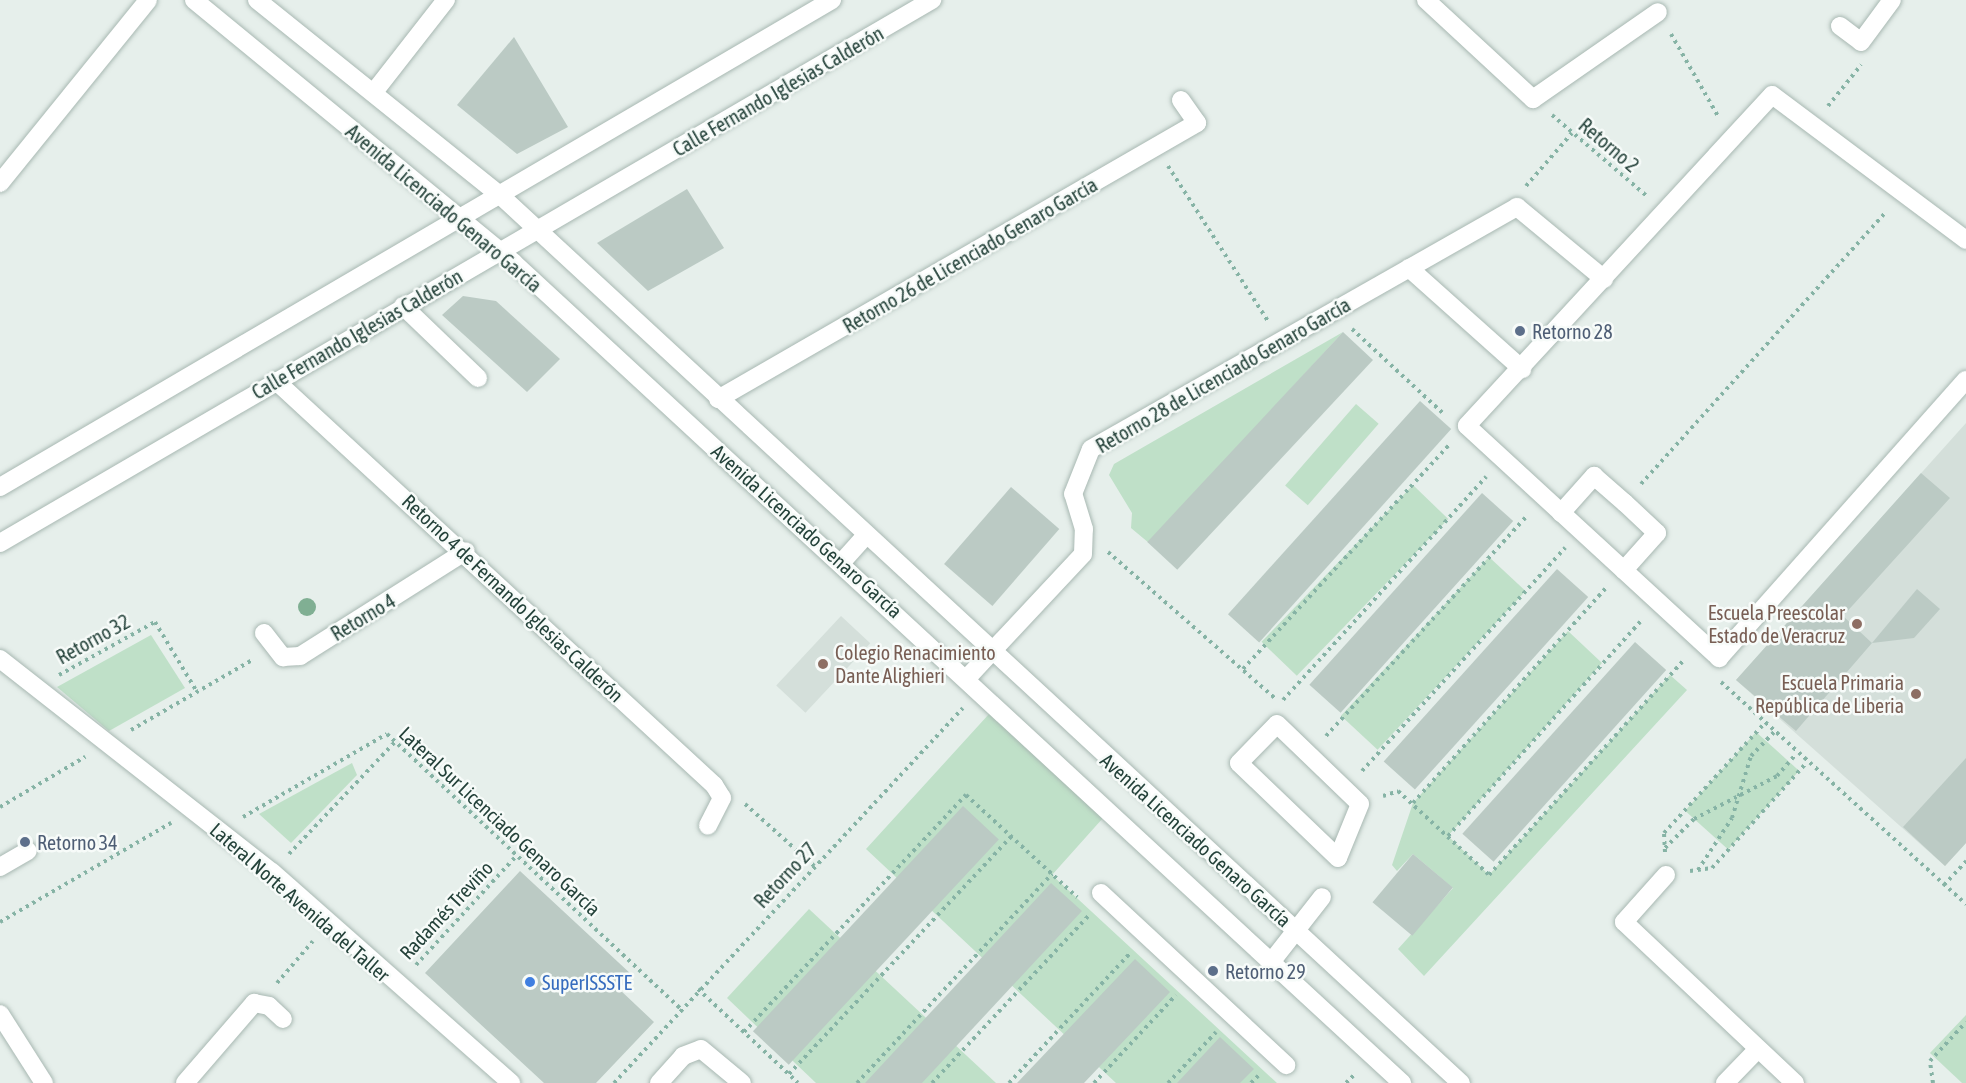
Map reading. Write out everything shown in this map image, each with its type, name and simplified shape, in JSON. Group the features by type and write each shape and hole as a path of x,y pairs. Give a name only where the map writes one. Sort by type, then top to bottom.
{"street":[{"path":"0,183 148,0"},
{"name":"Avenida Licenciado Genaro García","path":"194,0 498,251 974,684 1401,1083"},
{"name":"Avenida Licenciado Genaro García","path":"257,0 501,196 990,653 1461,1083"},
{"path":"374,92 446,0"},
{"path":"0,487 459,221 832,0"},
{"name":"Calle Fernando Iglesias Calderón","path":"0,543 403,306 498,251 539,231 933,0"},
{"path":"1426,0 1533,99 1658,12"},
{"path":"1840,26 1861,42 1892,0"},
{"path":"1966,240 1772,95 1668,213 1467,426 1719,657 1966,380"},
{"name":"Retorno 26 de Licenciado Genaro García","path":"718,399 1197,123 1181,100"},
{"path":"1517,207 1604,279"},
{"name":"Retorno 28 de Licenciado Genaro García","path":"1086,543 1073,494 1090,449 1517,207"},
{"path":"1409,268 1522,369"},
{"path":"403,306 478,378"},
{"name":"Retorno 4 de Fernando Iglesias Calderón","path":"276,381 465,551 714,785 722,798"},
{"path":"1561,513 1594,476 1624,503 1657,533 1624,570"},
{"path":"841,563 865,536"},
{"path":"974,684 990,653 1075,565 1086,543"},
{"name":"Retorno 4","path":"268,641 283,657 300,656 465,551"},
{"name":"Lateral Norte Avenida del Taller","path":"0,659 272,872 396,986 511,1083"},
{"path":"1278,724 1346,789 1360,804 1338,858 1239,763 1278,724"},
{"path":"708,826 722,798"},
{"path":"0,867 28,851"},
{"path":"1666,875 1624,922 1795,1083"},
{"path":"1101,893 1286,1065"},
{"path":"1272,961 1299,933 1322,897"},
{"path":"185,1083 246,1011 261,1002 283,1019"},
{"path":"0,1014 44,1083"},
{"path":"659,1083 683,1056 702,1049 742,1083"},
{"path":"1725,1083 1758,1049"}],"path":[{"path":"1658,12 1732,140"},
{"path":"1812,125 1864,61 1861,42"},
{"name":"Retorno 2","path":"1533,99 1668,213"},
{"path":"1517,207 1516,196 1572,133"},
{"path":"1156,148 1281,341"},
{"path":"1624,503 1903,193"},
{"path":"1333,312 1459,428 1467,426"},
{"path":"1243,669 1467,426"},
{"path":"1086,543 1104,549 1160,593 1281,703 1502,459"},
{"path":"1309,754 1544,498"},
{"path":"1346,789 1582,531"},
{"path":"1413,802 1624,570"},
{"path":"1448,836 1658,601"},
{"name":"Retorno 32","path":"36,687 155,622 197,692 268,641"},
{"path":"1360,804 1398,790 1489,875 1702,642"},
{"path":"1719,657 1721,685 1966,904"},
{"name":"Retorno 27","path":"614,1083 682,1010 698,989 814,866 974,684"},
{"path":"1764,724 1664,833 1666,875 1712,868 1807,762"},
{"path":"1697,870 1731,818 1751,756 1774,732"},
{"name":"Lateral Sur Licenciado Genaro García","path":"219,830 387,735 682,1010"},
{"path":"272,872 395,742"},
{"path":"1665,848 1694,819 1777,776 1797,753"},
{"path":"744,1032 966,795 1101,919"},
{"path":"722,798 741,801 814,866"},
{"path":"0,922 193,811"},
{"path":"789,1074 1011,837"},
{"name":"Radamés Treviño","path":"396,986 517,855"},
{"path":"1944,885 1966,861"},
{"path":"857,1083 1052,874"},
{"path":"932,1083 1093,912"},
{"path":"261,1002 328,924"},
{"path":"1125,942 1141,957"},
{"path":"1009,1083 1134,950"},
{"path":"1171,985 1187,999"},
{"path":"698,989 798,1083"},
{"path":"1094,1083 1179,992"},
{"path":"1211,1022 1226,1036"},
{"path":"1933,1083 1930,1061 1966,1022"},
{"path":"1168,1083 1219,1029"},
{"path":"1256,1063 1270,1077"},
{"path":"1251,1083 1263,1070"}],"shaded area":[{"path":"1966,423 1966,843 1945,866 1736,680"},
{"name":"Colegio Renacimiento Dante Alighieri","path":"841,616 870,643 805,713 776,685"}],"green space":[{"path":"1343,332 1149,543 1131,528 1132,513 1109,475 1114,464"},
{"path":"1356,404 1379,424 1308,505 1285,486"},
{"path":"1413,485 1448,519 1297,676 1262,642"},
{"path":"1489,557 1526,591 1378,750 1341,716"},
{"path":"1568,631 1602,663 1448,836 1489,875 1670,675 1687,690 1424,976 1398,949 1453,888 1413,854 1397,871 1392,865 1413,803"},
{"path":"151,635 185,688 109,731 57,687"},
{"path":"989,714 1103,818 1052,875 1277,1083 1116,1083 866,849"},
{"path":"1756,732 1799,771 1728,850 1685,811"},
{"path":"352,763 357,775 291,843 259,814"},
{"path":"809,909 996,1083 816,1083 727,998"},
{"path":"1966,1015 1966,1083 1962,1083 1930,1053"}],"building":[{"path":"514,37 568,127 517,154 457,105"},
{"path":"687,189 724,248 648,291 597,243"},
{"path":"463,296 496,301 560,359 527,392 442,315"},
{"path":"1343,332 1373,360 1177,570 1147,542"},
{"path":"1420,401 1451,429 1259,642 1228,614"},
{"path":"1921,473 1950,498 1843,616 1872,643 1796,731 1736,680"},
{"path":"1011,487 1059,529 992,606 944,564"},
{"path":"1482,493 1513,521 1341,713 1309,685"},
{"path":"1557,569 1588,597 1415,790 1384,761"},
{"path":"1917,589 1940,609 1914,638 1872,643"},
{"path":"1635,642 1666,670 1494,862 1462,834"},
{"path":"1966,758 1966,843 1945,866 1903,827"},
{"path":"963,806 999,839 789,1065 753,1031"},
{"path":"1413,854 1453,887 1412,936 1373,902"},
{"name":"SuperISSSTE","path":"520,871 632,975 619,989 654,1022 596,1083 544,1083 425,973"},
{"path":"1051,883 1082,911 922,1083 865,1083"},
{"path":"1135,959 1170,992 1084,1083 1017,1083"},
{"path":"1220,1037 1254,1069 1240,1083 1177,1083"}],"place":[{"name":"Retorno 28","path":"1520,331"},
{"name":"Escuela Preescolar Estado de Veracruz","path":"1857,624"},
{"name":"Colegio Renacimiento Dante Alighieri","path":"823,664"},
{"name":"Escuela Primaria República de Liberia","path":"1916,694"},
{"name":"Retorno 34","path":"25,842"},
{"name":"Retorno 29","path":"1213,971"},
{"name":"SuperISSSTE","path":"530,982"}]}
